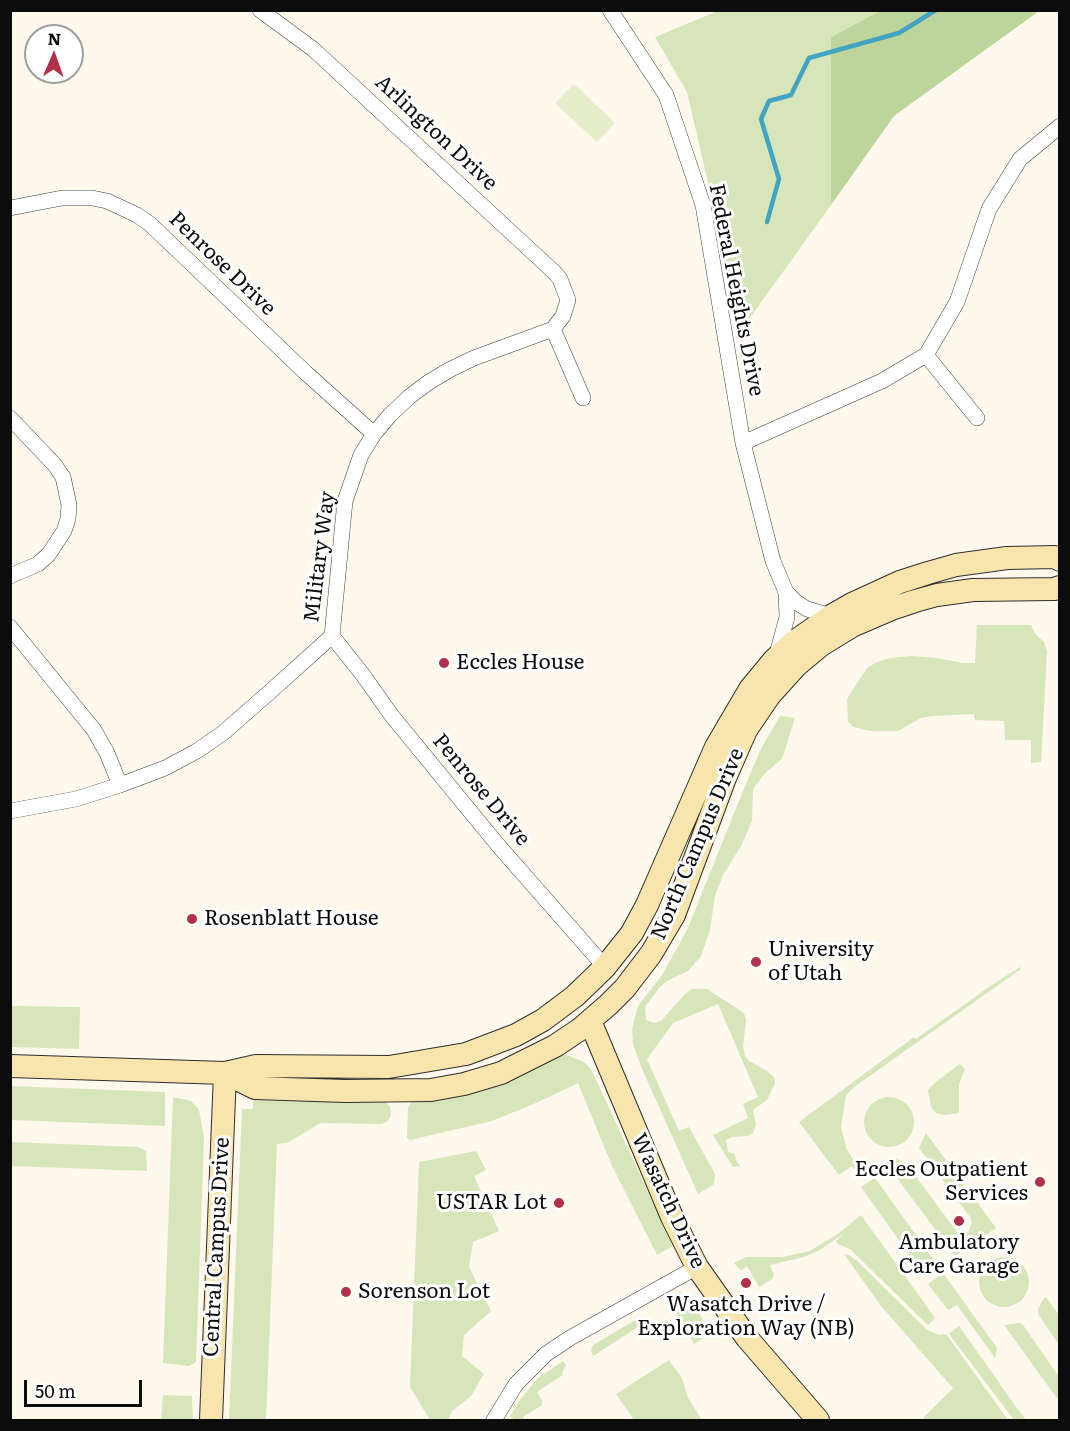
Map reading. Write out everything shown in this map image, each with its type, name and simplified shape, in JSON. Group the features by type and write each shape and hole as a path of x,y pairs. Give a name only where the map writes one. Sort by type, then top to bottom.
{"main road":[{"name":"North Campus Drive","path":"10,1066 225,1074 256,1066 389,1067 466,1054 500,1042 543,1020 574,996 605,967 632,933 716,747 750,689 791,644 831,615 900,582 956,566 1007,558 1055,557 1059,560"},
{"name":"North Campus Drive","path":"225,1074 255,1088 400,1092 448,1088 513,1068 555,1046 590,1021 625,988 661,939 679,901 739,746 757,712 797,664 814,650 852,627 883,612 915,601 973,590 1054,589 1059,587"},
{"path":"466,1054 487,1056 509,1052 565,1024 590,1021 600,994 626,964 637,946 644,928 647,904"},
{"name":"Wasatch Drive","path":"590,1021 672,1217 697,1267 747,1338 818,1420"},
{"name":"Central Campus Drive","path":"211,1420 225,1074"}],"street":[{"name":"Arlington Drive","path":"260,10 313,49 554,272 560,279 568,300 562,316 553,329"},
{"name":"Federal Heights Drive","path":"610,10 666,95 703,206 743,443 773,561 786,592 785,629 774,660"},
{"path":"743,443 882,381 926,355 957,302 989,209 1020,159 1059,126"},
{"name":"Penrose Drive","path":"10,208 62,198 92,198 107,201 137,215 150,224 306,373 374,434"},
{"path":"553,329 583,398"},
{"name":"Military Way","path":"10,810 76,799 165,768 198,751 246,713 332,636 345,501 361,455 374,434 409,397 451,369 474,358 553,329"},
{"path":"926,355 977,418"},
{"path":"10,418 54,464 63,477 69,505 64,531 49,554 38,564 10,576"},
{"path":"786,592 807,609 831,615"},
{"path":"10,627 94,730 107,753 120,785"},
{"name":"Penrose Drive","path":"332,636 392,716 482,825 605,967"},
{"path":"494,1420 516,1384 546,1354 570,1338 697,1267"}],"green space":[{"path":"718,11 880,11 831,37 831,205 742,329 687,92 655,37"},
{"path":"880,11 1039,11 894,116 831,205 831,37"},
{"path":"574,84 615,123 597,142 555,103"},
{"path":"977,625 1031,625 1036,635 1044,642 1047,651 1041,762 1031,763 1031,740 1005,740 1004,721 975,720 974,714 921,718 898,731 870,731 853,727 848,722 847,699 867,668 890,658 912,656 975,663"},
{"path":"780,716 795,718 782,759 765,773 753,789 752,821 741,846 723,875 715,896 710,930 701,956 688,971 667,981 659,988 645,1007 646,1020 654,1023 661,1021 692,989 707,989 744,1013 746,1020 743,1047 745,1056 774,1077 775,1084 767,1100 753,1110 756,1125 753,1133 726,1140 728,1152 735,1154 740,1166 733,1167 713,1135 748,1118 743,1104 758,1097 718,1004 673,1023 647,1059 679,1131 689,1127 715,1174 714,1184 698,1194 642,1069 633,1044 632,1029 638,1006 662,975 687,930 761,749"},
{"path":"1020,967 1021,969 854,1087 846,1095 841,1127 847,1150 858,1166 854,1169 852,1166 839,1175 799,1122 914,1037 916,1039"},
{"path":"11,1006 80,1007 79,1049 11,1047"},
{"path":"564,1054 584,1062 591,1069 673,1246 657,1255 612,1166 578,1083 492,1121 410,1140 407,1138 408,1108 411,1102"},
{"path":"960,1064 965,1069 959,1084 959,1113 945,1115 936,1113 931,1107 928,1090"},
{"path":"11,1086 165,1092 165,1126 11,1120"},
{"path":"173,1097 191,1101 199,1110 204,1138 196,1362 189,1366 163,1363"},
{"path":"889,1097 903,1101 910,1108 914,1122 910,1136 903,1143 889,1147 875,1143 868,1136 864,1122 868,1108 875,1101"},
{"path":"256,1098 386,1102 390,1107 391,1116 387,1122 381,1124 320,1123 289,1142 277,1144 266,1420 229,1420 242,1109 253,1109 253,1101"},
{"path":"926,1133 996,1228 955,1256 885,1162 896,1159 905,1162 957,1232 964,1234 968,1232 972,1223 970,1217 919,1148"},
{"path":"11,1142 138,1147 146,1151 147,1171 11,1166"},
{"path":"476,1151 486,1170 474,1176 499,1231 473,1242 469,1267 491,1311 464,1335 462,1356 484,1374 471,1396 452,1411 448,1420 430,1420 410,1387 419,1162"},
{"path":"875,1178 939,1267 925,1277 861,1187"},
{"path":"861,1215 935,1318 928,1325 850,1249 838,1244 836,1241 845,1233 818,1251 804,1257 770,1265 774,1275 772,1279 759,1287 747,1266 741,1271 734,1263 746,1257 783,1257 810,1251 839,1233"},
{"path":"844,1254 857,1261 927,1330 939,1335 946,1334 1008,1420 926,1420 923,1418 953,1388 881,1306"},
{"path":"1004,1257 1018,1261 1025,1268 1029,1282 1025,1296 1018,1303 1004,1307 990,1303 983,1296 979,1282 983,1268 990,1261"},
{"path":"943,1273 997,1348 995,1358 957,1305 948,1310 928,1284"},
{"path":"680,1291 688,1304 692,1302 711,1333 694,1344 673,1309 674,1299"},
{"path":"1046,1297 1059,1315 1059,1345 1038,1314 1038,1309"},
{"path":"637,1319 649,1320 593,1356 591,1350 593,1345"},
{"path":"1020,1323 1059,1377 1059,1401 1004,1325"},
{"path":"959,1326 1026,1420 1014,1420 949,1334"},
{"path":"669,1360 682,1378 688,1398 702,1420 634,1420 616,1394"},
{"path":"563,1361 566,1365 563,1375 537,1392 542,1405 523,1417 524,1420 510,1417 519,1401 537,1379"},
{"path":"163,1395 192,1396 193,1420 161,1420"}],"waterway":[{"path":"767,222 779,179 761,119 769,101 791,95 809,58 899,33 936,10"}],"place":[{"name":"Eccles House","path":"444,663"},
{"name":"Rosenblatt House","path":"192,919"},
{"name":"University of Utah","path":"756,962"},
{"name":"Eccles Outpatient Services","path":"1040,1182"},
{"name":"USTAR Lot","path":"559,1203"},
{"name":"Ambulatory Care Garage","path":"959,1221"},
{"name":"Wasatch Drive / Exploration Way (NB)","path":"746,1283"},
{"name":"Sorenson Lot","path":"346,1292"}]}
